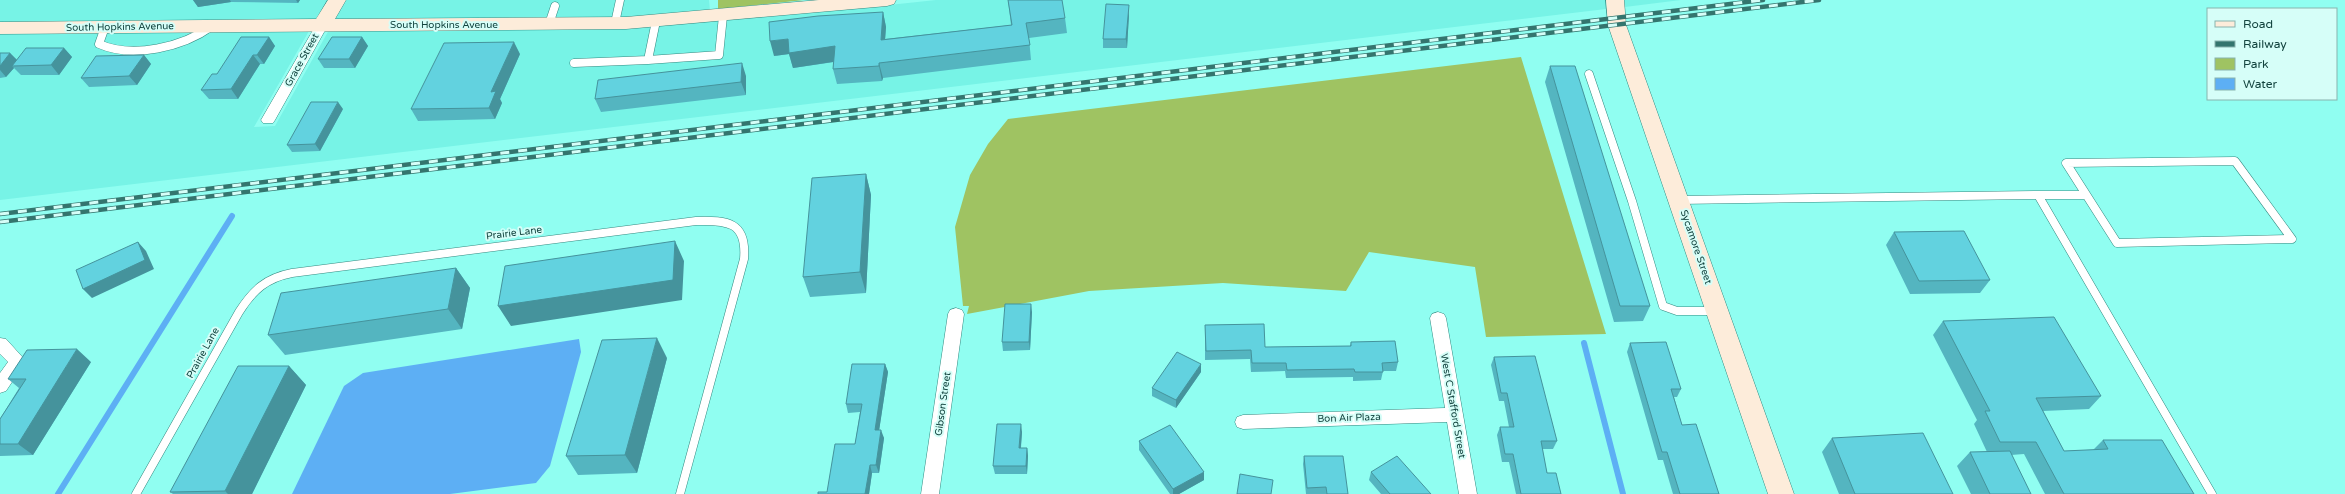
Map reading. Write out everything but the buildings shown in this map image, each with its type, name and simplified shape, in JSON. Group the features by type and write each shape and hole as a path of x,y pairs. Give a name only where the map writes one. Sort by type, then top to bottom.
{"street":[{"name":"Grace Street","path":"268,120 337,0"},
{"name":"South Hopkins Avenue","path":"0,28 615,23 723,16 887,0"},
{"name":"Sycamore Street","path":"1615,0 1617,25 1680,200 1781,494"},
{"name":"Gibson Street","path":"930,494 956,314"},
{"name":"West C Stafford Street","path":"1438,318 1468,494"},
{"path":"0,344 18,361 0,386"},
{"name":"Bon Air Plaza","path":"1243,422 1454,415"}],"lane":[{"path":"615,23 620,0"},
{"path":"549,24 555,6"},
{"path":"574,63 719,55 723,16"},
{"path":"648,60 656,21"},
{"path":"1588,74 1632,201 1663,306 1677,311 1718,311"},
{"path":"2234,161 2292,239 2117,243 2086,195 2066,163 2234,161"},
{"path":"2038,195 2212,494"},
{"path":"1680,200 2086,195"},
{"name":"Prairie Lane","path":"136,494 250,294 268,278 292,273 688,222 707,220 728,222 743,234 746,243 744,259 680,494"}],"shaded area":[{"path":"0,0 328,0 316,19 0,23"},
{"path":"347,0 709,0 710,11 627,18 335,19"},
{"path":"936,0 1606,0 1606,9 0,200 0,34 309,31 254,127 275,126 329,30 623,29 814,13"},
{"path":"1625,0 1681,0 1625,7"}],"green space":[{"path":"718,0 804,0 718,9"},
{"path":"1521,57 1606,334 1486,337 1475,267 1369,252 1346,291 1223,283 1089,291 967,314 969,306 963,306 955,227 970,175 988,144 1008,119"}],"water":[{"path":"579,339 581,352 550,466 536,483 450,494 292,494 344,386 363,373"}],"waterway":[{"path":"58,494 232,216"},
{"path":"1584,343 1623,494"}],"railway":[{"path":"0,214 1763,0"},
{"path":"0,222 1819,0"}]}
